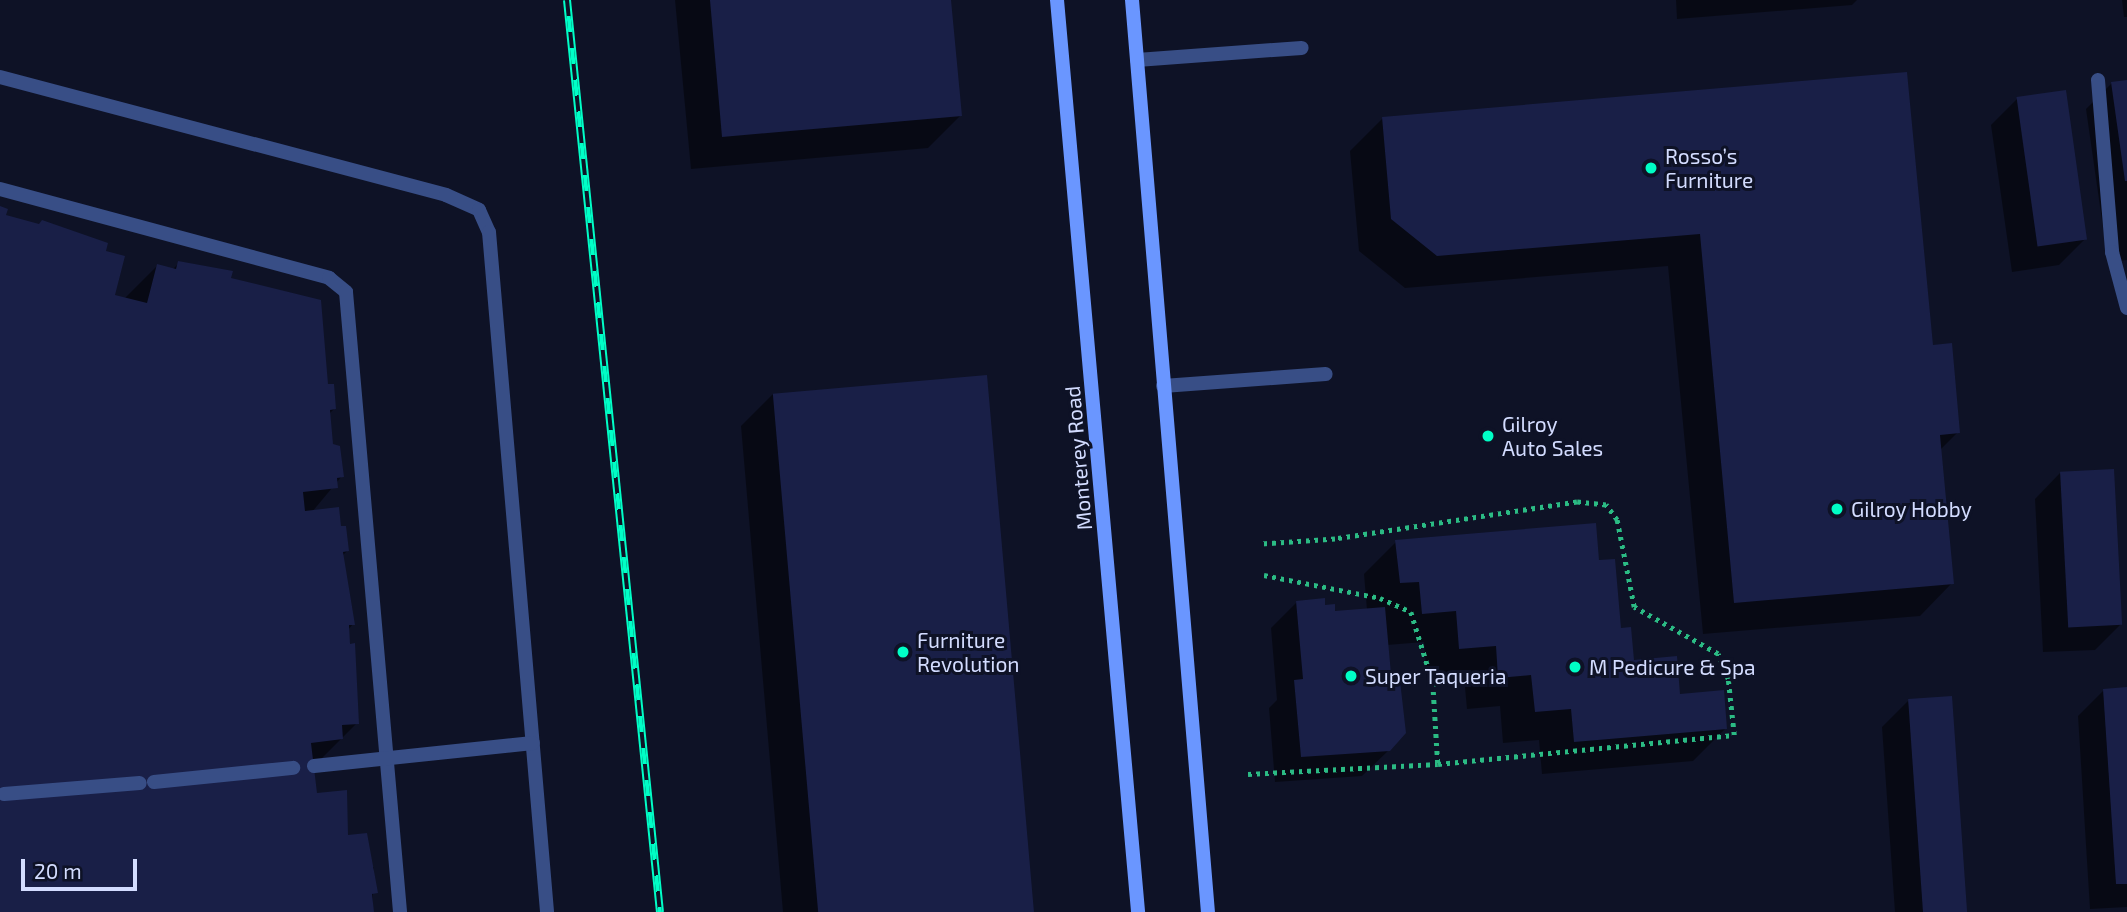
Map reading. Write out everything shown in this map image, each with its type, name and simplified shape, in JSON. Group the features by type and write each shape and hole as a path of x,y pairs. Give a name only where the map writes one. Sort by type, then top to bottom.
{"main road":[{"name":"Monterey Road","path":"1057,0 1138,912"},
{"path":"1132,0 1208,912"}],"lane":[{"path":"1137,60 1301,48"},
{"path":"0,77 446,195 479,210 489,232 547,912"},
{"path":"2098,80 2112,252 2127,308"},
{"path":"0,190 329,278 346,292 400,912"},
{"path":"1163,386 1326,373"},
{"path":"314,766 533,743"},
{"path":"4,794 293,768"}],"path":[{"path":"1248,775 1438,764 1734,735 1728,679 1718,654 1634,607 1617,520 1606,505 1577,502 1335,538 1262,544"},
{"path":"1264,575 1380,598 1411,612 1433,683 1438,764"}],"building":[{"path":"710,0 951,0 962,116 722,137"},
{"path":"1907,72 1933,345 1952,343 1960,433 1940,435 1954,584 1734,603 1700,234 1437,256 1391,219 1382,117"},
{"path":"2127,80 2127,181 2125,181 2111,82"},
{"path":"2066,90 2087,240 2038,246 2016,97"},
{"path":"0,206 8,209 6,215 39,224 42,220 108,243 106,251 125,256 115,295 147,303 157,264 176,269 178,261 233,271 231,278 321,300 328,384 334,384 336,409 330,410 333,444 340,446 344,477 337,478 338,488 303,492 305,511 339,507 341,526 346,526 349,551 343,552 355,625 349,625 350,644 355,643 359,724 342,725 343,739 311,743 317,793 347,790 348,835 367,833 378,893 372,894 374,912 0,912"},
{"name":"Furniture Revolution","path":"987,375 1034,912 818,912 773,394"},
{"path":"2114,469 2122,625 2068,628 2060,472"},
{"path":"1596,523 1599,560 1615,559 1621,628 1631,627 1634,660 1677,656 1680,694 1724,690 1727,729 1574,742 1571,709 1535,712 1531,675 1498,678 1496,646 1459,649 1456,611 1422,614 1419,582 1400,583 1395,540"},
{"name":"Super Taqueria","path":"1325,598 1325,605 1335,604 1335,611 1385,607 1391,674 1399,672 1406,733 1390,751 1301,757 1294,680 1303,679 1296,601"},
{"path":"2127,687 2127,884 2116,884 2103,689"},
{"path":"1952,696 1967,912 1923,912 1908,699"}],"railway":[{"path":"567,0 660,912"}],"place":[{"name":"Rosso’s Furniture","path":"1651,168"},
{"name":"Gilroy Auto Sales","path":"1488,436"},
{"name":"Gilroy Hobby","path":"1837,509"},
{"name":"Furniture Revolution","path":"903,652"},
{"name":"M Pedicure & Spa","path":"1575,667"},
{"name":"Super Taqueria","path":"1351,676"}]}
